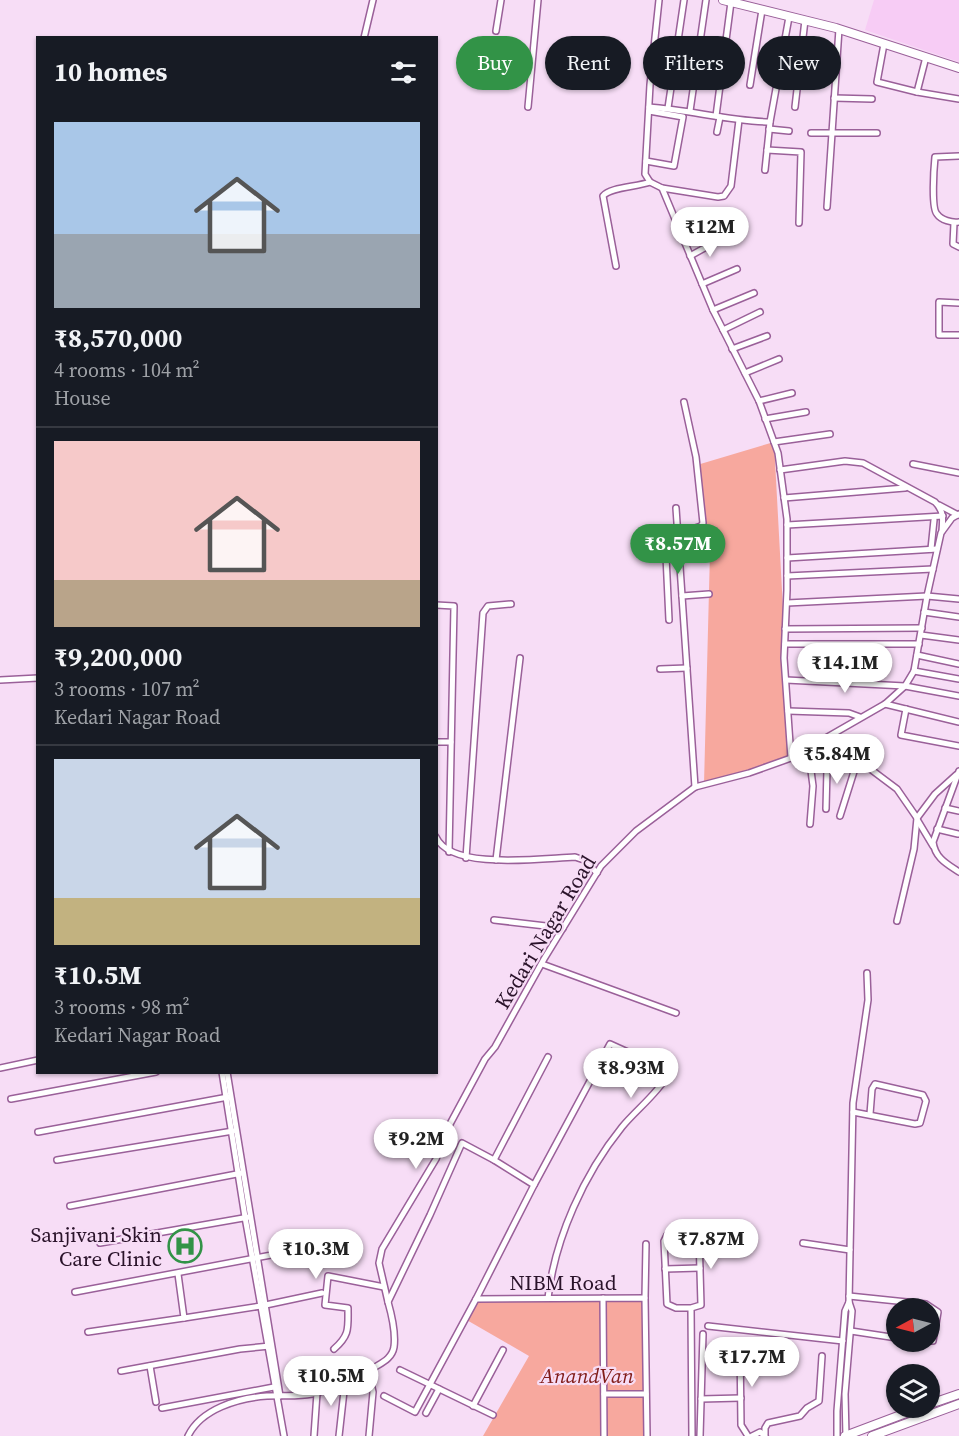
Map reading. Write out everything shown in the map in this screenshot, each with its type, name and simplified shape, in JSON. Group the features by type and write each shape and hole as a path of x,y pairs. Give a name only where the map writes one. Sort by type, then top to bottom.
{"main road":[{"path":"727,1 839,29 959,68"},
{"path":"940,1401 959,1394"},
{"path":"872,1436 959,1404"},
{"path":"845,1436 893,1418"}],"street":[{"path":"365,36 374,0"},
{"path":"496,32 501,0"},
{"path":"528,107 538,0"},
{"path":"659,0 645,174 650,182 662,188 724,196 731,186 739,120"},
{"path":"668,108 684,0"},
{"path":"690,111 706,0"},
{"path":"717,132 727,1"},
{"path":"750,85 762,10"},
{"path":"765,170 770,126 789,16"},
{"path":"795,107 805,20"},
{"path":"827,207 839,29"},
{"path":"884,44 877,82 916,92 959,99"},
{"path":"916,92 926,57"},
{"path":"834,98 872,99"},
{"path":"649,109 668,108 690,111 789,131"},
{"path":"646,161 674,166 683,117 649,109"},
{"path":"811,133 877,133"},
{"path":"767,150 801,152 799,222"},
{"path":"956,245 956,224 938,215 934,209 934,158 959,156"},
{"path":"616,266 603,196 609,191 636,187 650,182"},
{"path":"662,188 713,310 759,400 774,442 787,525 785,644 791,758"},
{"path":"690,256 718,240"},
{"path":"702,284 737,269"},
{"path":"713,310 754,293"},
{"path":"959,303 939,302 939,335 959,335"},
{"path":"723,330 760,312"},
{"path":"732,350 767,336"},
{"path":"745,374 778,359"},
{"path":"759,400 792,393"},
{"path":"679,554 682,548 694,545 694,528 703,523 696,457 684,402"},
{"path":"765,419 806,411"},
{"path":"774,442 830,434"},
{"path":"780,470 845,461 863,463 958,514 941,532"},
{"path":"913,464 959,473"},
{"path":"784,498 907,488"},
{"path":"787,525 943,516 935,502"},
{"path":"676,508 695,788"},
{"name":"Kedari Nagar Road","path":"388,1302 379,1263 382,1249 436,1159 450,1124 485,1059 495,1047 601,866 636,831 695,788 791,758 885,704 905,686 914,671 933,569 934,549 941,532 943,516"},
{"path":"787,558 934,549 934,520"},
{"path":"662,532 666,556 669,620"},
{"path":"666,556 679,554"},
{"path":"787,576 933,569"},
{"path":"682,596 709,594"},
{"path":"787,603 927,596 959,599"},
{"path":"466,858 483,613 488,606 511,604"},
{"path":"438,605 454,606 449,852"},
{"path":"924,612 959,617"},
{"path":"785,629 922,628"},
{"path":"921,635 959,640"},
{"path":"785,644 919,644"},
{"path":"917,656 959,664"},
{"path":"495,860 520,658"},
{"path":"660,669 687,668"},
{"path":"914,671 959,679"},
{"path":"0,680 36,678"},
{"path":"786,680 905,686 959,696"},
{"path":"885,704 959,722"},
{"path":"906,709 901,735 959,746"},
{"path":"788,711 849,712 860,717"},
{"path":"820,740 872,770 897,789 942,861 959,872"},
{"path":"438,742 451,742"},
{"path":"808,748 813,786 810,824"},
{"path":"826,809 827,770 835,749"},
{"path":"840,816 857,762"},
{"path":"897,921 914,849 917,819 935,794 959,773"},
{"path":"934,847 937,829 959,773"},
{"path":"945,808 959,811"},
{"path":"937,829 958,834"},
{"path":"438,842 449,852 466,858 495,860 575,857 584,860 597,873"},
{"path":"494,920 563,928"},
{"path":"542,964 676,1013"},
{"path":"845,1436 845,1394 852,1311 849,1299 853,1112 868,1000 867,973"},
{"path":"384,1396 415,1412 610,1044 663,1068 667,1076 621,1128 583,1187 568,1221 548,1298"},
{"path":"494,1160 548,1057"},
{"path":"0,1068 36,1060"},
{"path":"11,1099 145,1074"},
{"path":"224,1074 284,1436"},
{"path":"853,1112 920,1123 925,1098 923,1095 875,1084 872,1089 870,1114"},
{"path":"38,1132 229,1097"},
{"path":"57,1160 234,1131"},
{"path":"188,1436 206,1414 242,1400 317,1393 384,1362 394,1348 393,1321 388,1302 462,1143 534,1185"},
{"path":"70,1206 241,1173"},
{"path":"100,1243 248,1217"},
{"path":"682,1234 699,1236 701,1305 676,1308 667,1304 665,1269 665,1237 682,1234"},
{"path":"803,1243 850,1250"},
{"path":"645,1298 646,1244"},
{"path":"75,1292 298,1250"},
{"path":"665,1269 700,1268"},
{"path":"178,1274 184,1318"},
{"path":"334,1349 343,1341 348,1331 348,1308 325,1305 328,1276 384,1287"},
{"path":"88,1332 263,1306 322,1293"},
{"path":"603,1298 604,1436"},
{"name":"NIBM Road","path":"476,1299 645,1298 647,1436"},
{"path":"837,1436 845,1311 849,1299"},
{"path":"849,1299 886,1301"},
{"path":"691,1308 693,1436"},
{"path":"708,1326 843,1341"},
{"path":"851,1331 886,1336"},
{"path":"700,1436 703,1334"},
{"path":"740,1345 741,1425 750,1436 760,1432 765,1435 768,1423 800,1416 807,1408 819,1401 822,1356"},
{"path":"121,1371 240,1349 270,1346"},
{"path":"270,1346 274,1387 278,1396"},
{"path":"473,1406 503,1350"},
{"path":"150,1366 156,1402"},
{"path":"400,1370 493,1415"},
{"path":"368,1371 373,1392 369,1436"},
{"path":"339,1436 345,1382"},
{"path":"162,1408 274,1387"},
{"path":"426,1413 439,1389"},
{"path":"314,1436 317,1393"},
{"path":"604,1394 646,1394"},
{"path":"701,1399 741,1398"}],"shaded area":[{"path":"874,0 959,0 959,62 865,30"}],"green space":[{"path":"774,442 791,758 704,784 710,552 697,465"},
{"name":"AnandVan","path":"476,1299 649,1301 649,1436 483,1436 529,1356 465,1319"}],"place":[{"name":"Sanjivani Skin Care Clinic","path":"185,1246"}]}
